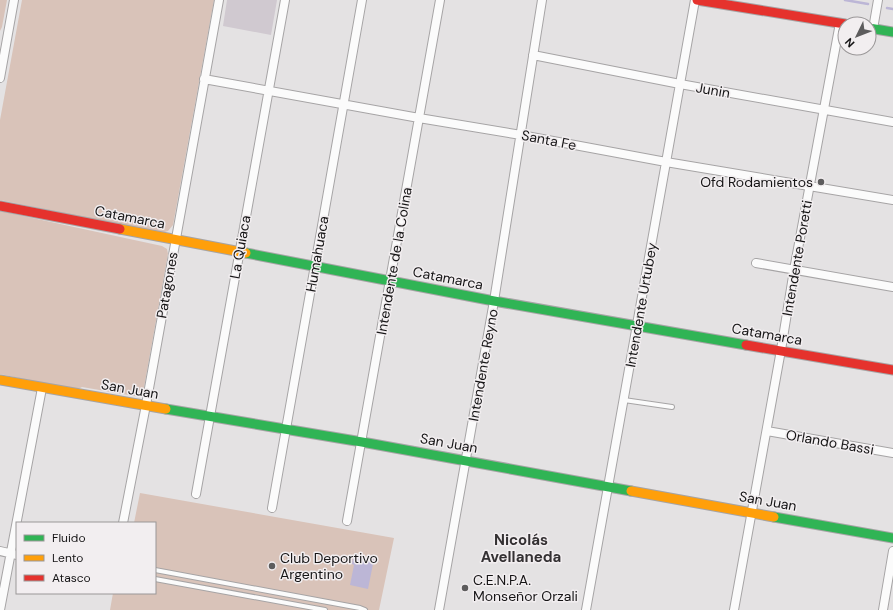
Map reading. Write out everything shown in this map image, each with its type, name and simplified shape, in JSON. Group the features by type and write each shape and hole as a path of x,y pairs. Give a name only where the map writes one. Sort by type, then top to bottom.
{"street":[{"path":"0,78 3,41 14,0"},
{"name":"Patagones","path":"123,522 146,406 219,0"},
{"name":"La Quiaca","path":"196,494 285,0"},
{"name":"Humahuaca","path":"272,508 362,0"},
{"name":"Intendente de la Colina","path":"347,521 440,0"},
{"name":"Intendente Reyno","path":"439,610 494,301 542,0"},
{"path":"696,0 837,23"},
{"name":"Intendente Urtubey","path":"586,610 696,0"},
{"path":"874,16 878,0"},
{"path":"877,30 893,32"},
{"name":"Intendente Poretti","path":"734,610 823,110 837,47"},
{"name":"Junin","path":"533,55 680,84 893,122"},
{"name":"Santa Fe","path":"204,80 521,135 666,162 893,200"},
{"name":"Catamarca","path":"0,206 494,301 893,370"},
{"path":"756,263 893,287"},
{"name":"San Juan","path":"0,380 465,460 608,488 752,512 893,538"},
{"path":"19,522 42,388"},
{"name":"Orlando Bassi","path":"767,431 893,453"},
{"path":"0,610 16,542"},
{"path":"0,551 14,554"},
{"path":"883,610 893,551"}],"lane":[{"path":"624,400 672,407"},
{"path":"156,570 365,610"},
{"path":"156,579 325,610"},
{"path":"272,600 274,592"}],"shaded area":[{"path":"0,0 7,0 0,31"},
{"path":"22,0 214,0 173,225 168,231 162,233 0,200 0,120"},
{"path":"0,211 162,246 167,249 168,254 143,393 140,397 82,387 76,390 0,374"},
{"name":"Club Deportivo Argentino","path":"140,493 394,538 379,610 110,610 113,594 156,594 156,522 134,522"},
{"path":"356,555 374,559 368,589 350,585 354,565 352,564 353,558 356,558"}],"building":[{"path":"227,0 277,0 271,35 223,26"}],"waterway":[{"path":"845,0 868,4"},
{"path":"887,8 893,9"}],"traffic: fast":[{"path":"877,29 893,32"},
{"path":"246,253 494,301 746,345"},
{"path":"166,409 362,442 631,491"},
{"path":"774,517 893,538"}],"traffic: slow":[{"path":"120,229 246,253"},
{"path":"0,380 166,409"},
{"path":"631,491 774,517"}],"traffic: jam":[{"path":"697,0 837,23"},
{"path":"0,206 120,229"},
{"path":"746,345 893,370"}],"place":[{"name":"Ofd Rodamientos","path":"821,182"},
{"name":"Club Deportivo Argentino","path":"272,566"},
{"name":"C.E.N.P.A. Monseñor Orzali","path":"465,588"}],"district":[{"name":"Nicolás Avellaneda","path":"521,548"}]}
